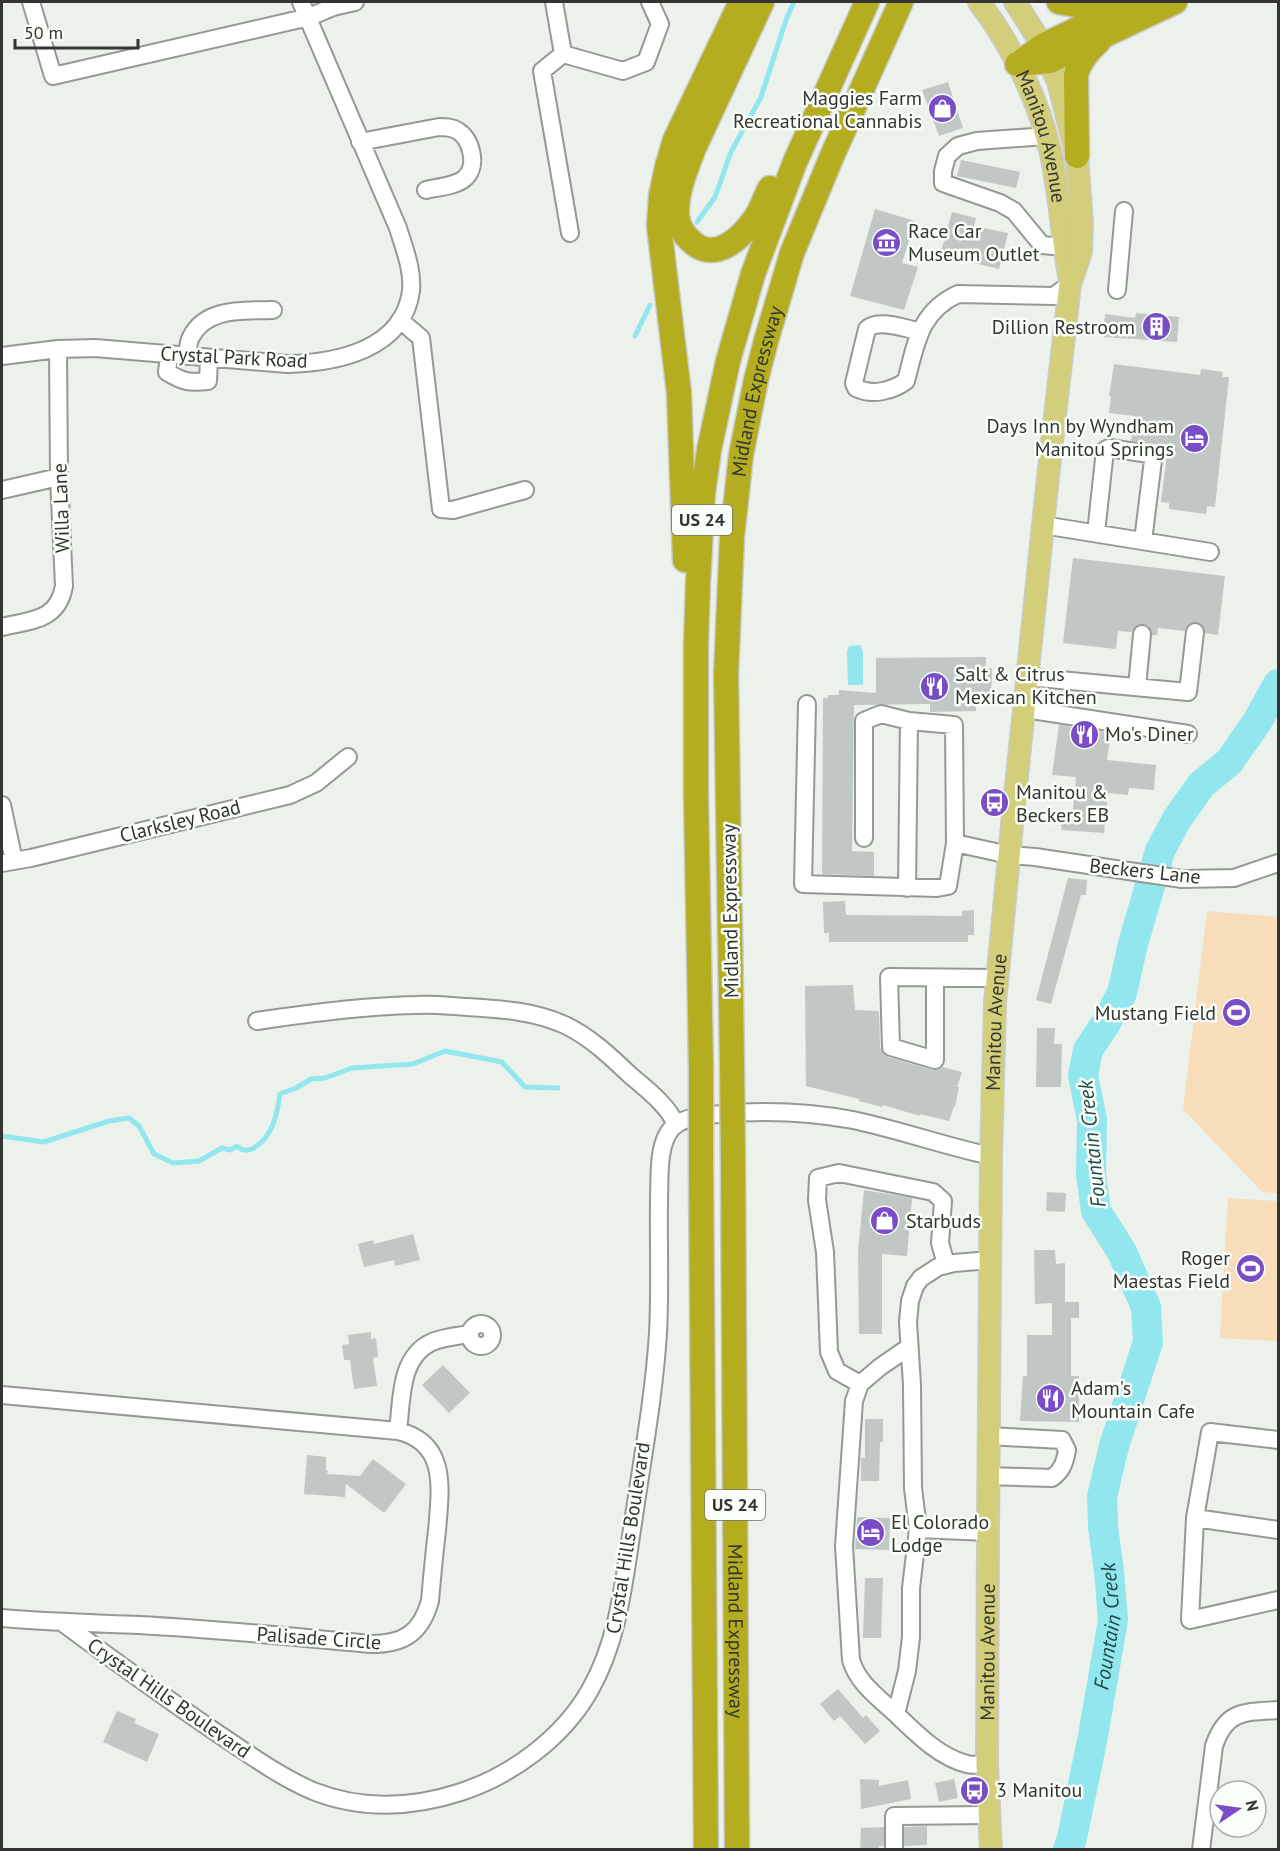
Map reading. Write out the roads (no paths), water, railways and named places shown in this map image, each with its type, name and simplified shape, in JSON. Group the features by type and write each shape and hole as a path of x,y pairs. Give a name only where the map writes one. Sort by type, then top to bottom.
{"highway":[{"path":"696,797 679,393 662,254 661,195 675,140 741,2"},
{"path":"762,2 694,148 679,193 677,216 680,227 696,245 714,250 729,245 757,215 794,135 847,49"},
{"name":"Midland Expressway","path":"706,1850 702,1163 696,797 698,582 703,494 718,406 739,318 795,162 867,2"},
{"name":"Midland Expressway","path":"737,1850 733,1160 726,674 732,537 741,455 763,351 792,253 836,145 901,2"},
{"path":"1059,2 1086,7 1129,4"},
{"path":"1017,64 1107,35 1175,2"},
{"path":"1046,54 1129,4"},
{"path":"1077,156 1075,89 1077,69 1087,52 1107,35"}],"main road":[{"name":"Manitou Avenue","path":"979,2 1003,37 1017,64 1030,90 1046,136 1056,183 1070,284"},
{"name":"Manitou Avenue","path":"991,1850 987,1764 988,1436 991,1156 997,978 1070,284 1081,252 1082,223 1077,156 1058,82 1046,54 1015,2"}],"street":[{"path":"31,2 53,76 305,9 333,7 355,2"},
{"path":"554,2 564,54"},
{"path":"564,54 623,71 645,62 660,24 650,2"},
{"name":"Crystal Park Road","path":"2,356 58,349 94,348 287,364 307,363 354,353 374,345 390,333 407,307 411,290 410,272 398,228 305,9"},
{"path":"564,54 542,71 570,232"},
{"path":"360,142 439,127 449,127 458,131 469,143 471,170 460,181 426,190"},
{"path":"1046,136 977,141 958,146 947,156 943,171 944,183 1000,203 1014,211 1042,245 1064,247"},
{"path":"1117,290 1124,211"},
{"path":"919,331 880,324 871,325 867,329 854,383 856,388 865,393 894,389 906,381 919,331 944,301 958,294 1054,296 1070,284"},
{"path":"187,356 190,339 197,327 209,317 227,312 273,310"},
{"path":"400,320 421,338 441,509 453,510 525,490"},
{"name":"Willa Lane","path":"2,627 42,617 57,606 62,597 64,586 59,477 58,349"},
{"path":"169,354 167,372 190,383 208,381 209,358"},
{"path":"1096,533 1105,450 1109,448 1149,454 1153,460 1143,541"},
{"path":"2,490 59,477"},
{"path":"1043,525 1210,552"},
{"path":"1028,677 1188,692 1195,632"},
{"path":"1137,687 1142,634"},
{"path":"807,705 803,884 907,888 948,886 955,843 954,725 909,721 880,714 864,721 864,838"},
{"path":"1024,709 1188,734"},
{"path":"907,888 909,721"},
{"name":"Clarksley Road","path":"8,862 290,795 316,783 348,757"},
{"path":"2,805 8,862"},
{"name":"Beckers Lane","path":"955,843 1009,855 1182,879 1234,878 1278,863"},
{"path":"935,978 935,1060 891,1047 889,977 997,978"},
{"path":"257,1021 335,1010 417,1004 509,1009 537,1015 564,1025 594,1043 664,1107 676,1125 685,1120 715,1114 797,1113 852,1120 991,1156"},
{"name":"Crystal Hills Boulevard","path":"63,1623 122,1667 257,1760 285,1777 336,1799 392,1805 426,1802 447,1797 493,1780 538,1749 557,1732 589,1692 601,1668 618,1619 657,1347 660,1165 666,1138 676,1125"},
{"path":"860,1384 837,1371 830,1352 825,1252 817,1200 818,1178 839,1173 933,1192 944,1201 940,1242 946,1264"},
{"path":"896,1714 907,1671 912,1637 911,1588 918,1529 913,1488 909,1311 915,1286 930,1272 946,1264 990,1260"},
{"path":"398,1431 406,1372 413,1355 431,1343 470,1334"},
{"path":"909,1347 860,1384 852,1410 844,1527 849,1650 858,1678 926,1742 956,1761 967,1764 987,1764"},
{"name":"Palisade Circle","path":"2,1395 398,1431 416,1437 428,1448 437,1466 440,1488 430,1601 421,1623 409,1636 392,1642 371,1644 138,1625"},
{"path":"1278,1440 1209,1432 1194,1518 1190,1620 1278,1600"},
{"path":"988,1436 1062,1440 1067,1450 1059,1473 1052,1478 988,1476"},
{"path":"1194,1518 1278,1530"},
{"path":"918,1529 988,1532"},
{"name":"Crystal Hills Boulevard","path":"2,1618 63,1623 138,1625"},
{"path":"1201,1850 1214,1746 1218,1733 1222,1726 1235,1716 1278,1710"},
{"path":"894,1850 894,1816 988,1815"}],"water":[{"path":"860,645 863,652 863,685 848,685 847,651 849,646"}],"waterway":[{"path":"697,222 715,197 731,152 761,97 794,2"},
{"path":"635,336 650,305"},
{"name":"Fountain Creek","path":"1068,1850 1093,1736 1113,1620 1102,1497 1114,1446 1148,1342 1146,1307 1122,1252 1096,1211 1091,1175 1092,1120 1083,1075 1088,1050 1122,993 1133,944 1160,851 1177,819 1201,785 1229,762 1257,722 1278,684"},
{"path":"2,1136 44,1142 109,1121 129,1118 139,1126 154,1154 173,1163 199,1161 222,1148 230,1150 237,1146 243,1150 254,1148 270,1131 280,1094 311,1079 325,1078 352,1068 413,1064 445,1051 502,1062 525,1087 558,1088"}],"place":[{"name":"Maggies Farm Recreational Cannabis","path":"943,109"},
{"name":"Race Car Museum Outlet","path":"887,242"},
{"name":"Dillion Restroom","path":"1156,327"},
{"name":"Days Inn by Wyndham Manitou Springs","path":"1195,438"},
{"name":"Salt & Citrus Mexican Kitchen","path":"934,686"},
{"name":"Mo's Diner","path":"1084,734"},
{"name":"Manitou & Beckers EB","path":"995,803"},
{"name":"Mustang Field","path":"1237,1013"},
{"name":"Starbuds","path":"885,1221"},
{"name":"Roger Maestas Field","path":"1251,1269"},
{"name":"Adam's Mountain Cafe","path":"1050,1399"},
{"name":"El Colorado Lodge","path":"870,1533"},
{"name":"3 Manitou","path":"975,1790"}]}
